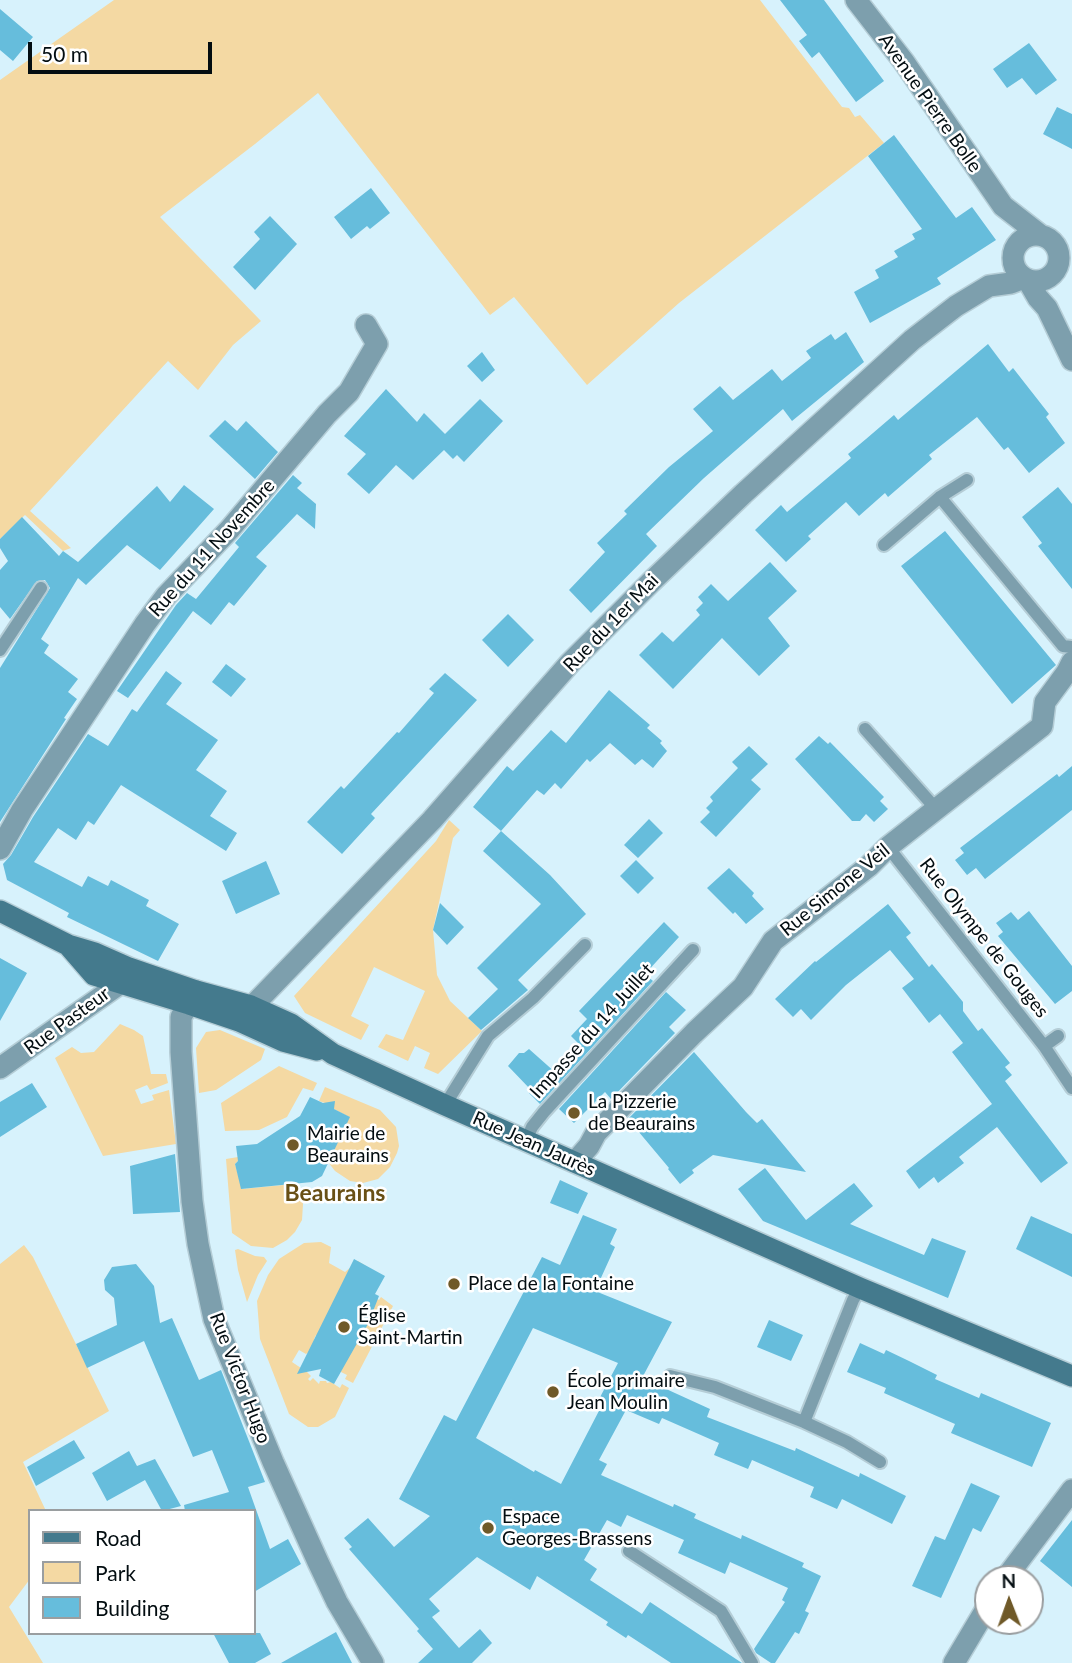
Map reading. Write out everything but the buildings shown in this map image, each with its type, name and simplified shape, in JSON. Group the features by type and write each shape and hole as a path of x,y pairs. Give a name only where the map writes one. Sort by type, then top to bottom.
{"main road":[{"path":"0,911 68,945 94,953 125,976 245,1014"},
{"name":"Rue Jean Jaurès","path":"245,1014 283,1041 333,1054 860,1287 1072,1376"}],"street":[{"name":"Avenue Pierre Bolle","path":"856,0 904,62 1003,206 1014,251"},
{"name":"Avenue Pierre Bolle","path":"1003,206 1054,238"},
{"path":"1047,308 1061,267 1058,247 1054,238 1023,238 1014,251 1013,263 1047,308 1072,360"},
{"path":"1025,279 1046,279 1061,267"},
{"name":"Rue du 1er Mai","path":"245,1014 432,820 570,663 733,503 912,340 956,306 989,286 1025,279"},
{"name":"Rue du 11 Novembre","path":"0,849 22,810 166,596 230,529 327,414 349,392 377,344 366,325"},
{"name":"Rue Simone Veil","path":"575,1162 596,1133 694,1032 743,987 772,941 1042,726 1045,702 1068,672 1072,662"},
{"name":"Rue Pasteur","path":"0,1068 125,976"},
{"name":"Rue Victor Hugo","path":"192,997 181,1017 181,1052 192,1201 214,1318 273,1462 337,1602 373,1663"},
{"path":"1016,1565 1072,1490"},
{"path":"954,1663 974,1629"}],"lane":[{"path":"884,545 940,497 967,480"},
{"path":"940,497 1063,646 1072,647"},
{"path":"0,650 41,588"},
{"path":"865,729 937,810"},
{"name":"Rue Olympe de Gouges","path":"888,847 1044,1046 1072,1088"},
{"path":"445,1105 488,1036 533,998 585,945"},
{"name":"Impasse du 14 Juillet","path":"526,1141 532,1127 544,1112 693,950"},
{"path":"1044,1046 1058,1036"},
{"path":"804,1422 860,1287"},
{"path":"670,1376 715,1387 804,1422 847,1442 880,1462"},
{"path":"629,1551 720,1611 752,1663"}],"green space":[{"path":"114,0 760,0 842,107 849,108 855,117 860,115 884,143 679,303 587,385 514,297 490,315 318,93 160,217 261,321 233,345 198,390 168,361 30,511 71,548 63,551 25,515 0,539 0,80"},
{"path":"449,820 460,830 453,838 433,930 437,975 450,1001 482,1031 438,1074 424,1068 430,1053 415,1046 408,1061 378,1047 386,1034 403,1040 425,991 374,967 351,1016 369,1025 361,1040 305,1013 294,996 436,841"},
{"path":"120,1024 143,1036 151,1074 166,1074 168,1083 150,1090 147,1085 135,1090 141,1104 154,1100 152,1095 169,1090 176,1144 103,1156 55,1058 72,1047 81,1053 94,1052"},
{"path":"220,1030 265,1049 261,1060 216,1090 199,1093 196,1048 206,1032"},
{"path":"279,1066 317,1083 313,1091 303,1088 287,1117 259,1130 225,1131 221,1103"},
{"path":"325,1087 380,1110 396,1127 399,1146 397,1153 390,1167 378,1179 363,1183 350,1181 335,1171 328,1162 349,1117 334,1109 334,1106 319,1101"},
{"path":"238,1157 235,1164 242,1189 294,1184 299,1190 303,1204 302,1220 287,1240 273,1248 251,1246 232,1233 226,1159"},
{"path":"321,1242 331,1247 329,1263 345,1272 358,1261 366,1266 323,1322 324,1326 318,1336 316,1335 316,1341 310,1351 306,1354 299,1350 292,1362 311,1376 308,1379 310,1381 313,1378 319,1384 320,1381 326,1381 340,1388 342,1384 349,1388 335,1417 318,1427 308,1427 289,1414 260,1339 257,1301 268,1275 279,1259 304,1243"},
{"path":"24,1245 33,1257 109,1411 23,1462 45,1509 28,1509 28,1582 9,1607 43,1663 0,1663 0,1264"},
{"path":"235,1250 264,1257 267,1261 247,1302 238,1270"},
{"path":"381,1297 393,1306 353,1383 345,1379 347,1375 341,1372 341,1368 377,1299"}],"place":[{"name":"La Pizzerie de Beaurains","path":"574,1113"},
{"name":"Mairie de Beaurains","path":"293,1145"},
{"name":"Place de la Fontaine","path":"454,1284"},
{"name":"Église Saint-Martin","path":"344,1327"},
{"name":"École primaire Jean Moulin","path":"553,1392"},
{"name":"Espace Georges-Brassens","path":"488,1528"}],"district":[{"name":"Beaurains","path":"335,1194"}]}
